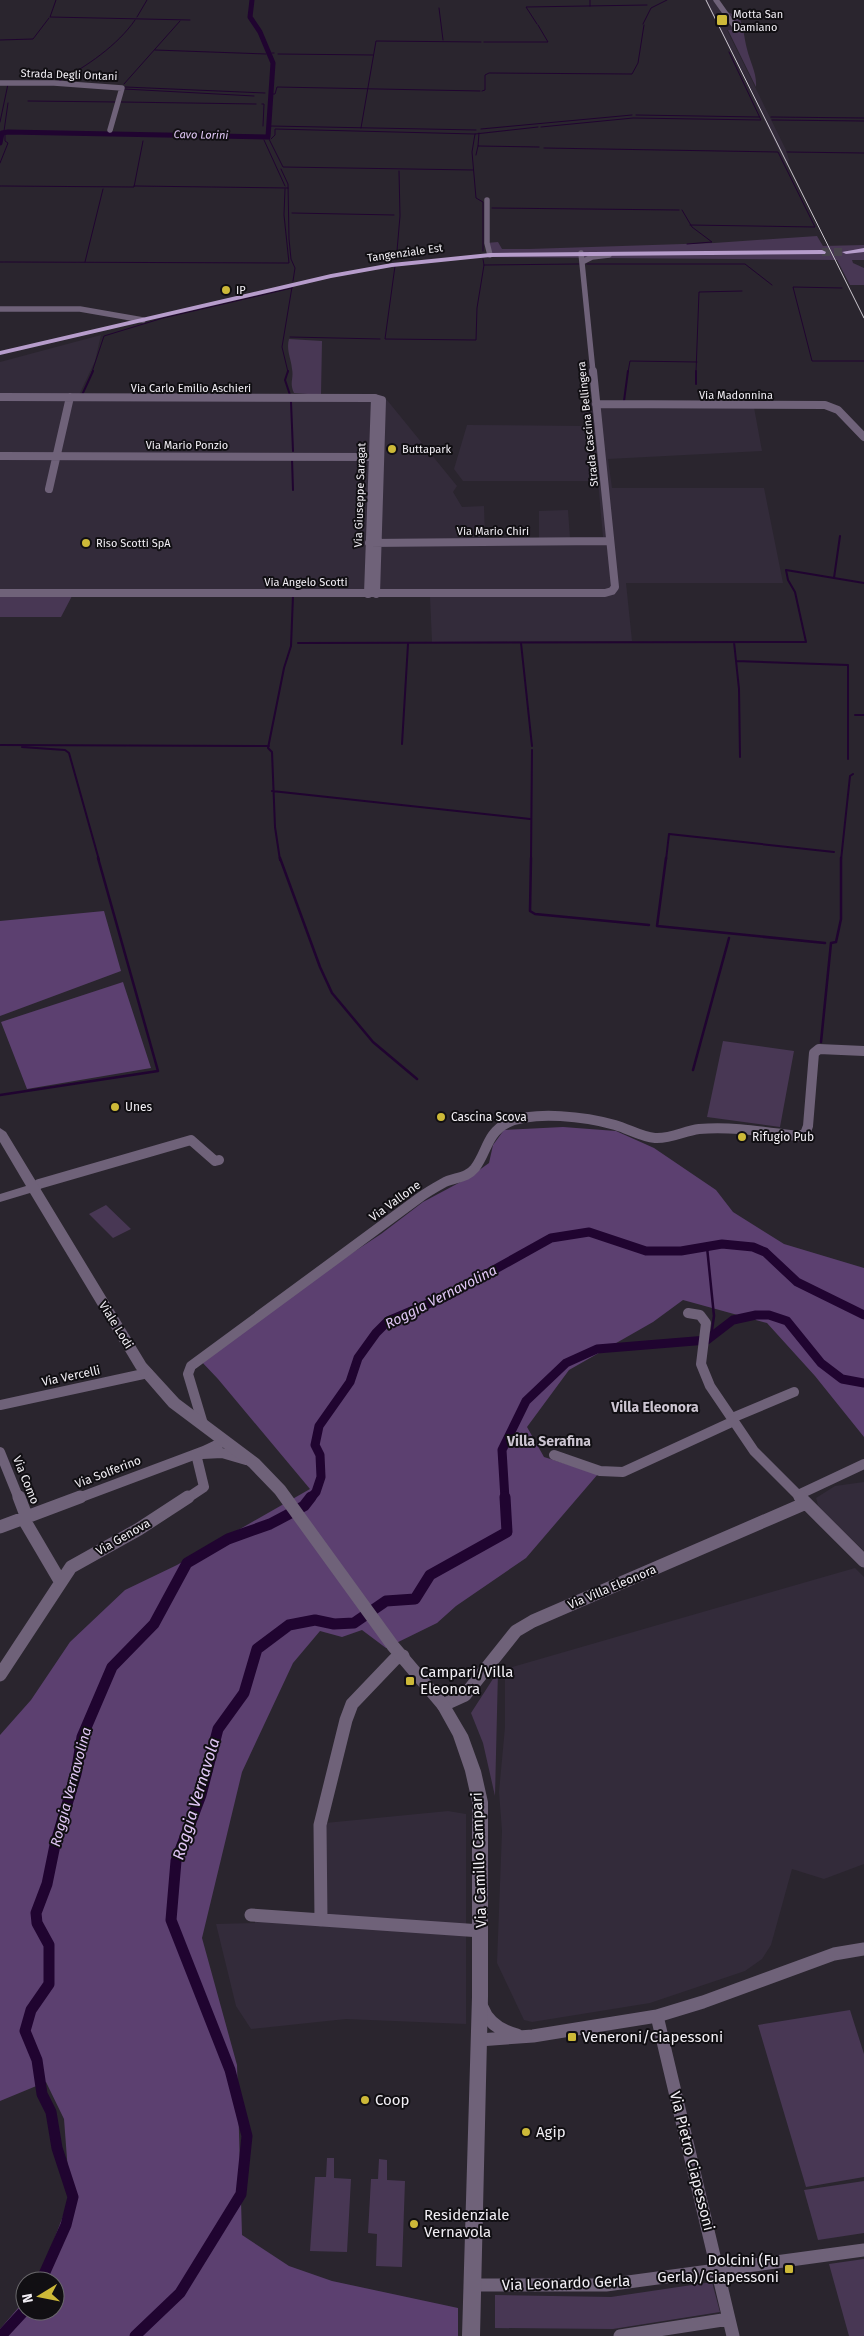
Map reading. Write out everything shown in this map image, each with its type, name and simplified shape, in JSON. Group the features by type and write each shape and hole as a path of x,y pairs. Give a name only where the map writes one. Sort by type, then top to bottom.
{"main road":[{"name":"Tangenziale Est","path":"0,353 76,335 123,321 143,320 374,267 447,258 518,254 822,252"},
{"path":"846,252 864,252"},
{"path":"0,347 76,335"},
{"path":"0,360 76,335"}],"street":[{"path":"716,0 722,12 730,17 733,24"},
{"name":"Strada Degli Ontani","path":"0,83 54,83 122,88 110,130"},
{"path":"487,200 487,243 490,255"},
{"name":"Strada Cascina Bellingera","path":"581,253 615,587 612,591"},
{"path":"518,254 572,257 582,262 599,256 668,253"},
{"path":"0,309 80,309 123,321"},
{"name":"Via Carlo Emilio Aschieri","path":"0,397 379,399"},
{"path":"49,489 70,397"},
{"name":"Via Giuseppe Saragat","path":"372,594 374,457 379,399"},
{"name":"Via Giuseppe Saragat","path":"373,542 379,399"},
{"name":"Via Madonnina","path":"596,404 825,405 838,410 864,437"},
{"name":"Via Mario Ponzio","path":"0,456 374,457"},
{"name":"Via Mario Chiri","path":"373,542 610,542"},
{"name":"Via Angelo Scotti","path":"0,593 372,594 604,593 612,591"},
{"name":"Via Vallone","path":"202,1424 188,1374 191,1366 202,1356 419,1198 449,1180 468,1175 477,1166 487,1139 495,1130 508,1122 527,1118 557,1117 612,1124 652,1138 671,1139 682,1133 698,1129 723,1129 797,1136 806,1134 808,1126 814,1053 819,1049 864,1051"},
{"name":"Viale Lodi","path":"0,1132 126,1342 148,1373 174,1403 224,1440"},
{"path":"0,1198 33,1188 45,1182 191,1140 215,1160 219,1160"},
{"path":"688,1313 700,1315 706,1323 701,1364 710,1386 754,1451 864,1561"},
{"name":"Via Vercelli","path":"0,1406 148,1373"},
{"path":"554,1455 600,1471 623,1472 794,1392"},
{"name":"Via Solferino","path":"0,1527 196,1454 224,1440"},
{"name":"Via Camillo Campari","path":"224,1440 254,1463 280,1490 398,1651 443,1705 460,1735 473,1771 480,1802 481,1931 471,2336"},
{"name":"Via Como","path":"0,1452 4,1471 25,1518 60,1581"},
{"path":"196,1454 222,1453 254,1463"},
{"name":"Via Genova","path":"0,1675 16,1653 60,1581 71,1567 139,1529 204,1487 196,1454"},
{"name":"Via Villa Eleonora","path":"443,1705 464,1695 516,1631 533,1621 802,1499 864,1464"},
{"path":"321,1920 320,1825 346,1720 352,1704 378,1679 394,1660 398,1651"},
{"path":"251,1915 481,1931"},
{"path":"479,2040 533,2036 657,2016 703,2002 834,1954 864,1949"},
{"path":"480,1997 488,2019 501,2031 533,2036"},
{"name":"Via Pietro Ciapessoni","path":"657,2016 719,2270 733,2336"},
{"name":"Via Leonardo Gerla","path":"472,2285 606,2285 864,2250"},
{"path":"620,2336 728,2319"}],"shaded area":[{"path":"705,0 713,0 735,25 730,25 732,30 727,30 786,150 789,160 787,167"},
{"path":"725,11 739,17 754,72 756,87 728,30 732,30 731,25 735,25 732,17"},
{"path":"817,236 823,246 864,245 864,260 852,260 853,263 864,268 864,285 850,285 837,260 488,257 486,243 498,242 502,249 529,249 714,243"},
{"path":"101,335 95,361 79,395 376,396 387,400 457,486 453,492 462,507 484,506 485,538 539,538 539,511 568,510 570,538 603,537 598,481 463,481 454,469 467,425 584,426 582,402 753,402 762,451 608,459 612,488 764,488 783,583 626,583 632,641 432,642 430,597 0,596 0,362"},
{"path":"289,339 322,341 321,395 294,393 288,350"},
{"path":"0,596 72,596 61,617 0,617"},
{"path":"104,911 121,971 0,1016 0,921"},
{"path":"123,982 151,1068 27,1089 1,1022"},
{"path":"723,1041 794,1051 780,1127 707,1117"},
{"path":"563,1127 616,1131 654,1148 716,1190 733,1212 784,1244 864,1268 864,1437 815,1376 767,1323 683,1300 653,1322 569,1370 527,1427 544,1457 598,1474 526,1558 456,1606 437,1623 386,1648 362,1630 342,1637 320,1631 293,1663 242,1772 202,1938 237,2065 242,2235 289,2266 332,2281 458,2308 458,2336 0,2336 0,2329 15,2312 15,2321 65,2321 65,2271 42,2271 70,2198 64,2119 46,2082 0,2101 0,1735 31,1700 70,1642 125,1590 177,1565 310,1489 200,1360 308,1282 381,1234 423,1202 468,1178 489,1163 493,1145 504,1130"},
{"path":"106,1205 131,1229 113,1238 89,1214"},
{"path":"864,1482 864,1551 823,1511 818,1505 816,1498 835,1486"},
{"path":"855,1568 864,1577 864,1864 824,1879 792,1869 771,1945 762,1959 745,1971 650,2003 532,2022 524,2020 497,1963 502,1831 499,1792 505,1727 505,1669"},
{"path":"498,1671 495,1796 483,1743 471,1713"},
{"path":"448,1811 466,1814 466,2024 346,2019 251,2029 236,2006 216,1924 255,1923 255,1911 327,1914 325,1823"},
{"path":"850,2010 864,2054 864,2177 806,2187 758,2025"},
{"path":"327,2158 334,2158 334,2178 351,2179 347,2252 310,2251 315,2177 326,2177"},
{"path":"379,2159 387,2160 387,2180 405,2181 402,2267 376,2266 377,2234 368,2233 371,2179 378,2179"},
{"path":"864,2181 864,2233 818,2240 804,2190"},
{"path":"864,2259 864,2336 849,2336 829,2264"},
{"path":"712,2282 720,2312 613,2329 495,2328 495,2295 611,2297"}],"waterway":[{"path":"56,0 50,17 190,20"},
{"path":"137,17 147,0"},
{"name":"Cavo Lorini","path":"0,143 2,133 8,132 268,137 273,63 260,32 250,17 252,0"},
{"path":"590,0 590,6"},
{"path":"643,24 651,8 667,0"},
{"path":"590,6 647,5"},
{"path":"537,24 526,7 590,6"},
{"path":"439,8 443,40"},
{"path":"0,40 33,39 49,18"},
{"path":"59,81 111,47 135,20"},
{"path":"124,84 180,21"},
{"path":"484,42 548,42 538,25"},
{"path":"482,91 485,90 485,75 489,73 632,74 638,63 644,25"},
{"path":"368,89 376,41 481,42"},
{"path":"155,50 266,54"},
{"path":"541,127 633,118 761,120 729,52"},
{"path":"278,54 373,55"},
{"path":"0,122 8,84"},
{"path":"125,87 265,93"},
{"path":"270,94 275,94 277,87 368,89"},
{"path":"124,89 254,96"},
{"path":"361,128 368,89"},
{"path":"368,89 480,91"},
{"path":"28,101 117,102"},
{"path":"121,102 256,104"},
{"path":"4,131 8,103"},
{"path":"262,104 264,104 263,126"},
{"path":"481,129 632,115"},
{"path":"636,115 759,117"},
{"path":"771,117 864,118"},
{"path":"772,120 864,121"},
{"path":"270,126 361,128"},
{"path":"479,134 538,127"},
{"path":"361,128 476,130"},
{"path":"271,139 275,135 275,129 475,134"},
{"path":"0,163 8,143 5,141 5,133"},
{"path":"475,134 472,152 476,198 483,202 483,251"},
{"path":"478,146 479,134"},
{"path":"268,137 283,167 473,170"},
{"path":"264,140 285,186"},
{"path":"134,186 143,141"},
{"path":"476,155 478,146"},
{"path":"478,146 539,147"},
{"path":"544,148 778,152 815,227 691,225"},
{"path":"787,152 864,153"},
{"path":"281,169 288,184 289,239 291,259 295,268 293,281"},
{"path":"397,251 400,216 399,171"},
{"path":"0,186 134,186"},
{"path":"134,186 288,188"},
{"path":"85,262 103,189"},
{"path":"0,262 289,263 284,215 285,189"},
{"path":"492,208 679,210"},
{"path":"682,210 691,225"},
{"path":"292,213 394,215"},
{"path":"687,244 712,242 691,225"},
{"path":"396,260 397,253"},
{"path":"483,259 484,265"},
{"path":"484,265 579,264"},
{"path":"587,264 745,264 772,285"},
{"path":"395,266 385,339 476,340 477,308 484,265"},
{"path":"842,288 793,287 812,361 864,361"},
{"path":"92,372 104,336 163,318 292,288"},
{"path":"288,371 282,347 292,288"},
{"path":"696,362 699,292 742,291"},
{"path":"290,337 380,339"},
{"path":"628,372 630,361 696,362"},
{"path":"696,362 696,372"},
{"path":"82,395 93,371"},
{"path":"288,371 285,380 290,395"},
{"path":"624,401 628,371"},
{"path":"696,372 696,384"},
{"path":"291,402 293,451"},
{"path":"292,459 293,490"},
{"path":"834,578 840,536"},
{"path":"734,642 806,642 795,592 788,580 786,570 834,578"},
{"path":"834,578 864,583"},
{"path":"294,591 295,580"},
{"path":"268,746 284,668 291,646 293,596"},
{"path":"298,643 734,642"},
{"path":"734,642 736,661"},
{"path":"521,643 532,746"},
{"path":"402,744 408,644"},
{"path":"736,661 848,665 848,759"},
{"path":"736,661 739,689 740,757"},
{"path":"855,715 864,715"},
{"path":"0,745 268,746"},
{"path":"268,746 272,752 274,791"},
{"path":"22,747 65,750 69,753 99,860"},
{"path":"531,860 532,750"},
{"path":"841,860 850,776 853,774"},
{"path":"274,791 530,819"},
{"path":"274,791 275,827 280,860"},
{"path":"666,860 669,834 834,852"},
{"path":"0,1095 158,1071 98,858"},
{"path":"280,858 320,967 332,993 373,1042 417,1079"},
{"path":"531,858 530,911 535,914 649,925"},
{"path":"666,858 657,926 825,943"},
{"path":"821,1042 831,943 836,942 841,919 841,860"},
{"path":"693,1070 729,938"},
{"name":"Roggia Vernavolina","path":"310,1499 316,1492 321,1477 320,1455 315,1445 319,1426 350,1382 358,1358 376,1333 388,1321 447,1296 551,1238 589,1232 646,1251 681,1251 722,1244 753,1247 765,1252 797,1282 864,1315"},
{"path":"707,1247 714,1316 711,1337"},
{"name":"Roggia Vernavola","path":"505,1499 502,1450 526,1401 566,1363 597,1349 707,1340 733,1320 756,1315 769,1315 787,1321 821,1363 842,1379 864,1383"},
{"name":"Roggia Vernavolina","path":"45,2271 66,2225 73,2197 57,2148 51,2112 42,2094 37,2060 25,2031 31,2010 49,1984 49,1945 37,1923 36,1913 47,1884 55,1845 76,1774 82,1737 112,1667 154,1624 187,1563 228,1539 270,1524 304,1506 311,1497"},
{"name":"Roggia Vernavola","path":"135,2336 180,2293 241,2194 247,2136 230,2070 171,1920 176,1861 201,1795 218,1729 244,1693 257,1649 289,1625 315,1620 334,1624 354,1623 386,1601 415,1599 430,1575 507,1532 505,1497"},
{"name":"Roggia Vernavolina","path":"1,2336 15,2321"}],"tunnel":[{"path":"822,252 846,252"}],"railway":[{"path":"706,0 864,318"}],"place":[{"name":"Motta San Damiano","path":"722,20"},
{"name":"IP","path":"226,290"},
{"name":"Buttapark","path":"392,449"},
{"name":"Riso Scotti SpA","path":"86,543"},
{"name":"Unes","path":"115,1107"},
{"name":"Cascina Scova","path":"441,1117"},
{"name":"Rifugio Pub","path":"742,1137"},
{"name":"Campari/Villa Eleonora","path":"410,1681"},
{"name":"Veneroni/Ciapessoni","path":"572,2037"},
{"name":"Coop","path":"365,2100"},
{"name":"Agip","path":"526,2132"},
{"name":"Residenziale Vernavola","path":"414,2224"},
{"name":"Dolcini (Fu Gerla)/Ciapessoni","path":"789,2269"}],"district":[{"name":"Villa Eleonora","path":"655,1407"},
{"name":"Villa Serafina","path":"549,1441"}]}
